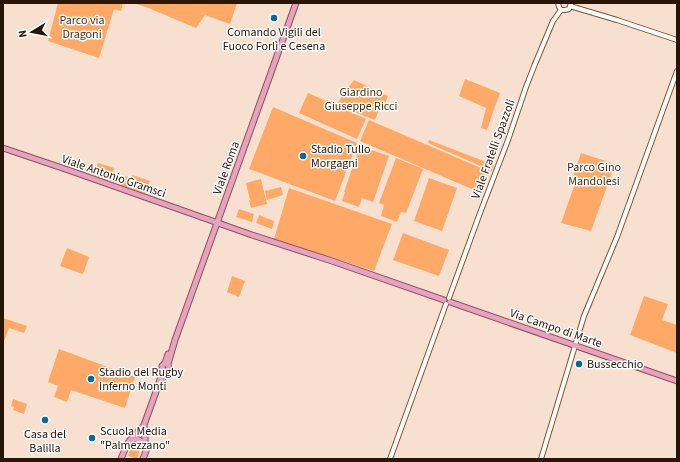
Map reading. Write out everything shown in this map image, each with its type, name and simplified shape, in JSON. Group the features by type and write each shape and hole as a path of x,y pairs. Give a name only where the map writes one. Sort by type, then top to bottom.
{"main road":[{"name":"Viale Roma","path":"144,425 165,370 169,368 167,363 175,340 296,3"},
{"name":"Viale Antonio Gramsci","path":"3,148 217,223"},
{"name":"Via Campo di Marte","path":"217,223 677,381"},
{"path":"121,459 129,441 144,425"},
{"path":"143,459 146,451 144,425"},
{"path":"129,441 134,439 140,440 146,451"}],"street":[{"path":"558,3 562,10 567,10 571,4 677,40"},
{"name":"Viale Fratelli Spazzoli","path":"390,459 447,301 508,140 534,64 553,21 562,10"},
{"path":"541,459 584,316 622,224 677,71"}],"green space":[{"name":"Parco via Dragoni","path":"58,3 123,3 121,11 114,9 99,58 48,41"},
{"name":"Parco via Dragoni","path":"133,3 237,3 230,24 205,15 196,28"},
{"path":"465,79 500,93 487,130 481,128 486,108 459,96"},
{"name":"Giardino Giuseppe Ricci","path":"354,80 388,96 382,111 379,110 375,120 338,106 366,119 357,139 299,113 308,93 336,105"},
{"name":"Stadio Tullo Morgagni","path":"273,107 357,143 335,201 249,169"},
{"path":"369,120 488,171 479,192 360,141"},
{"path":"429,140 494,165 492,171 428,143"},
{"path":"360,146 389,156 373,202 362,198 359,207 342,201"},
{"name":"Parco Gino Mandolesi","path":"581,153 615,164 591,231 561,223 577,178 573,177"},
{"path":"396,158 423,169 406,213 401,212 397,222 381,216 384,205 379,203"},
{"path":"98,163 114,168 113,172 118,174 115,182 94,175"},
{"path":"132,175 150,181 146,194 121,185 124,176 131,178"},
{"path":"429,178 457,188 442,231 414,221"},
{"path":"261,179 267,204 251,208 246,183"},
{"path":"281,187 283,195 267,200 265,191"},
{"path":"289,188 392,224 374,271 274,239"},
{"path":"239,209 254,214 252,222 236,217"},
{"path":"259,215 274,221 272,229 256,223"},
{"path":"403,233 449,250 439,276 393,260"},
{"path":"67,248 89,257 83,274 60,266"},
{"path":"232,276 245,281 239,297 227,292"},
{"path":"644,296 668,304 662,320 677,325 677,353 630,335"},
{"path":"3,318 27,326 24,333 9,328 3,344"},
{"name":"Stadio del Rugby Inferno Monti","path":"59,349 135,377 125,408 71,390 67,402 54,397 58,386 48,382"},
{"path":"13,399 27,404 24,414 13,410 14,407 11,406"},
{"path":"135,442 140,444 141,447 137,459 128,456 132,444"}],"place":[{"name":"Comando Vigili del Fuoco Forlì e Cesena","path":"274,18"},
{"name":"Stadio Tullo Morgagni","path":"303,156"},
{"name":"Bussecchio","path":"579,364"},
{"name":"Stadio del Rugby Inferno Monti","path":"91,379"},
{"name":"Casa del Balilla","path":"45,420"},
{"name":"Scuola Media \"Palmezzano\"","path":"92,438"}]}
